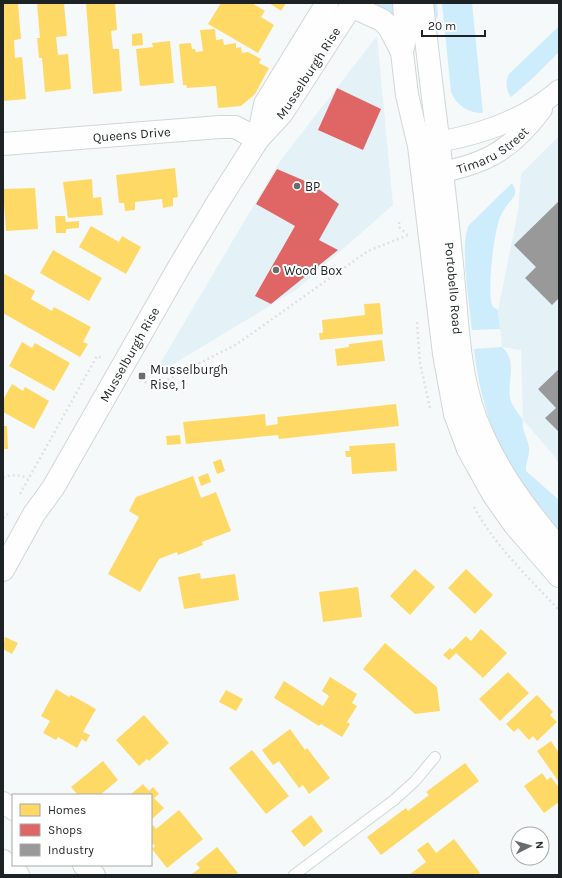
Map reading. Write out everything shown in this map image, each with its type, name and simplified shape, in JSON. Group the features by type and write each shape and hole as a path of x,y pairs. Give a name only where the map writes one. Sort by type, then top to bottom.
{"main road":[{"name":"Musselburgh Rise","path":"258,139 264,104 327,3"},
{"name":"Portobello Road","path":"404,3 406,32 402,52 407,95 429,144"},
{"name":"Portobello Road","path":"422,3 429,144 469,397 476,419 495,461 515,495 559,548"},
{"name":"Musselburgh Rise","path":"6,560 34,514 53,488 179,267 258,139 282,113 352,4"},
{"name":"Portobello Road","path":"352,4 385,24 402,52"},
{"name":"Queens Drive","path":"3,144 220,127 236,127 258,139"},
{"name":"Portobello Road","path":"433,174 444,354 456,414 468,450 493,494 514,524 559,576"},
{"path":"3,861 18,875"}],"street":[{"name":"Timaru Street","path":"429,144 488,131 513,120 553,95"},
{"name":"Timaru Street","path":"433,174 485,160 496,154 530,124 553,95"},
{"path":"3,802 12,809"},
{"path":"84,866 95,875"}],"lane":[{"path":"294,875 394,800 415,780 434,757"}],"path":[{"path":"140,381 155,386 232,347 368,251 409,235 400,227 399,222"},
{"path":"18,498 97,356 108,362"},
{"path":"3,478 20,475 28,478"},
{"path":"3,518 11,509"}],"shaded area":[{"path":"375,3 397,3 398,20"},
{"path":"430,3 437,3 438,16 433,21"},
{"path":"442,3 472,3 483,113 473,112 464,108 456,101 451,92"},
{"path":"559,26 559,52 511,97 507,86 509,74"},
{"path":"377,36 393,205 296,290 152,377 280,161"},
{"path":"559,136 559,465 555,457 523,420 521,350 502,347 498,310 518,211 521,174"},
{"path":"512,183 515,189 515,194 499,220 492,265 490,290 491,300 493,307 498,310 500,329 472,330 465,260 466,233 469,225"},
{"path":"502,347 510,359 511,365 509,391 510,398 523,420 523,427 528,444 529,451 526,471 559,500 559,530 526,488 501,447 484,402 478,377 474,349"}],"building: Homes":[{"path":"3,3 18,3 21,39 14,40 15,58 22,57 26,99 3,101"},
{"path":"37,3 64,3 67,36 56,37 58,55 68,54 71,89 45,92 42,58 39,58 37,38 40,38"},
{"path":"86,3 115,3 117,30 111,31 113,49 119,49 122,91 93,94"},
{"path":"221,3 252,3 265,11 261,17 274,25 258,53 208,24"},
{"path":"269,3 286,3 281,11"},
{"path":"215,29 216,40 223,39 224,45 236,43 236,48 241,47 242,53 248,52 261,59 259,63 269,68 255,94 241,106 218,108 216,86 187,88 186,85 183,85 179,44 191,43 192,49 195,49 196,52 203,51 200,30"},
{"path":"142,33 143,45 132,46 132,34"},
{"path":"170,41 174,83 140,86 136,49 153,47 152,43"},
{"path":"175,168 178,197 173,198 173,206 163,208 162,199 135,202 135,210 125,211 124,203 119,203 116,175"},
{"path":"92,179 93,198 101,197 103,215 68,218 63,182"},
{"path":"35,188 38,229 6,231 3,189"},
{"path":"55,216 65,216 66,222 79,221 79,228 66,229 66,233 56,233"},
{"path":"91,226 119,242 122,236 141,247 126,274 79,247"},
{"path":"53,250 102,278 89,301 40,273"},
{"path":"3,273 35,291 31,299 52,311 54,307 91,327 83,342 88,344 80,357 3,313"},
{"path":"380,303 383,334 320,340 319,333 323,333 322,320 365,315 364,304"},
{"path":"382,340 385,361 337,366 335,349 349,347 349,344"},
{"path":"22,342 32,348 35,343 70,363 54,391 9,366"},
{"path":"12,384 23,391 25,387 49,401 34,429 3,412 3,400"},
{"path":"396,404 399,426 279,439 278,435 186,444 183,422 265,414 266,426 278,424 277,417"},
{"path":"3,426 7,426 8,449 3,449"},
{"path":"180,435 181,444 167,445 166,436"},
{"path":"395,443 397,471 352,474 351,457 346,457 345,451 350,451 349,446"},
{"path":"221,459 225,471 217,474 213,462"},
{"path":"208,473 211,482 201,486 198,477"},
{"path":"193,476 201,498 216,492 231,531 202,542 203,545 178,555 177,552 159,559 140,592 108,574 139,517 129,511 136,497"},
{"path":"415,569 435,587 410,615 390,596"},
{"path":"466,569 493,595 475,614 448,588"},
{"path":"200,573 201,579 235,574 239,600 184,609 178,577"},
{"path":"358,587 362,617 323,622 319,592"},
{"path":"481,629 507,653 483,678 456,653 449,660 443,655 450,648 452,650 466,636 471,641"},
{"path":"5,637 18,643 12,654 3,649"},
{"path":"385,643 437,687 440,711 415,714 363,669"},
{"path":"508,672 529,693 500,721 479,699"},
{"path":"330,677 357,694 352,703 357,706 347,722 350,724 342,737 321,724 319,726 274,698 284,681 323,706 329,696 322,691"},
{"path":"56,689 69,697 71,695 96,709 83,732 90,735 86,742 82,739 77,748 58,737 56,740 43,733 50,721 41,716"},
{"path":"226,690 243,699 236,711 219,702"},
{"path":"537,695 553,712 550,715 557,722 537,741 533,736 529,740 518,728 514,732 506,724"},
{"path":"144,715 169,743 149,761 147,759 139,766 116,740"},
{"path":"290,729 305,750 307,748 330,778 309,794 303,785 299,788 279,761 273,765 262,750"},
{"path":"551,741 559,753 559,782 537,751"},
{"path":"252,750 289,796 266,814 229,768"},
{"path":"103,761 118,780 101,794 77,794 71,787"},
{"path":"465,763 479,781 381,855 367,837 406,808 408,811 429,795 426,792"},
{"path":"542,773 547,780 551,777 559,788 559,802 544,813 524,786"},
{"path":"143,784 149,791 153,787 159,794 154,798 164,808 152,819 152,794 131,794"},
{"path":"179,810 203,839 167,868 152,849 155,846 152,843 153,825 156,829"},
{"path":"311,815 323,831 304,847 291,831"},
{"path":"454,839 480,873 477,875 409,875 426,862 417,850 428,842 436,853"},
{"path":"217,847 238,873 235,875 191,875 200,868 196,864"}],"building: Shops":[{"path":"337,88 381,109 363,150 318,130"},
{"path":"277,169 312,184 339,204 319,240 338,250 271,304 255,296 295,226 256,204"}],"building: Industry":[{"path":"559,201 559,298 552,305 525,278 536,267 514,245"},
{"path":"559,369 559,432 545,418 556,408 538,389"}],"place":[{"name":"BP","path":"297,186"},
{"name":"Wood Box","path":"276,270"},
{"name":"Musselburgh Rise, 1","path":"142,376"}]}
